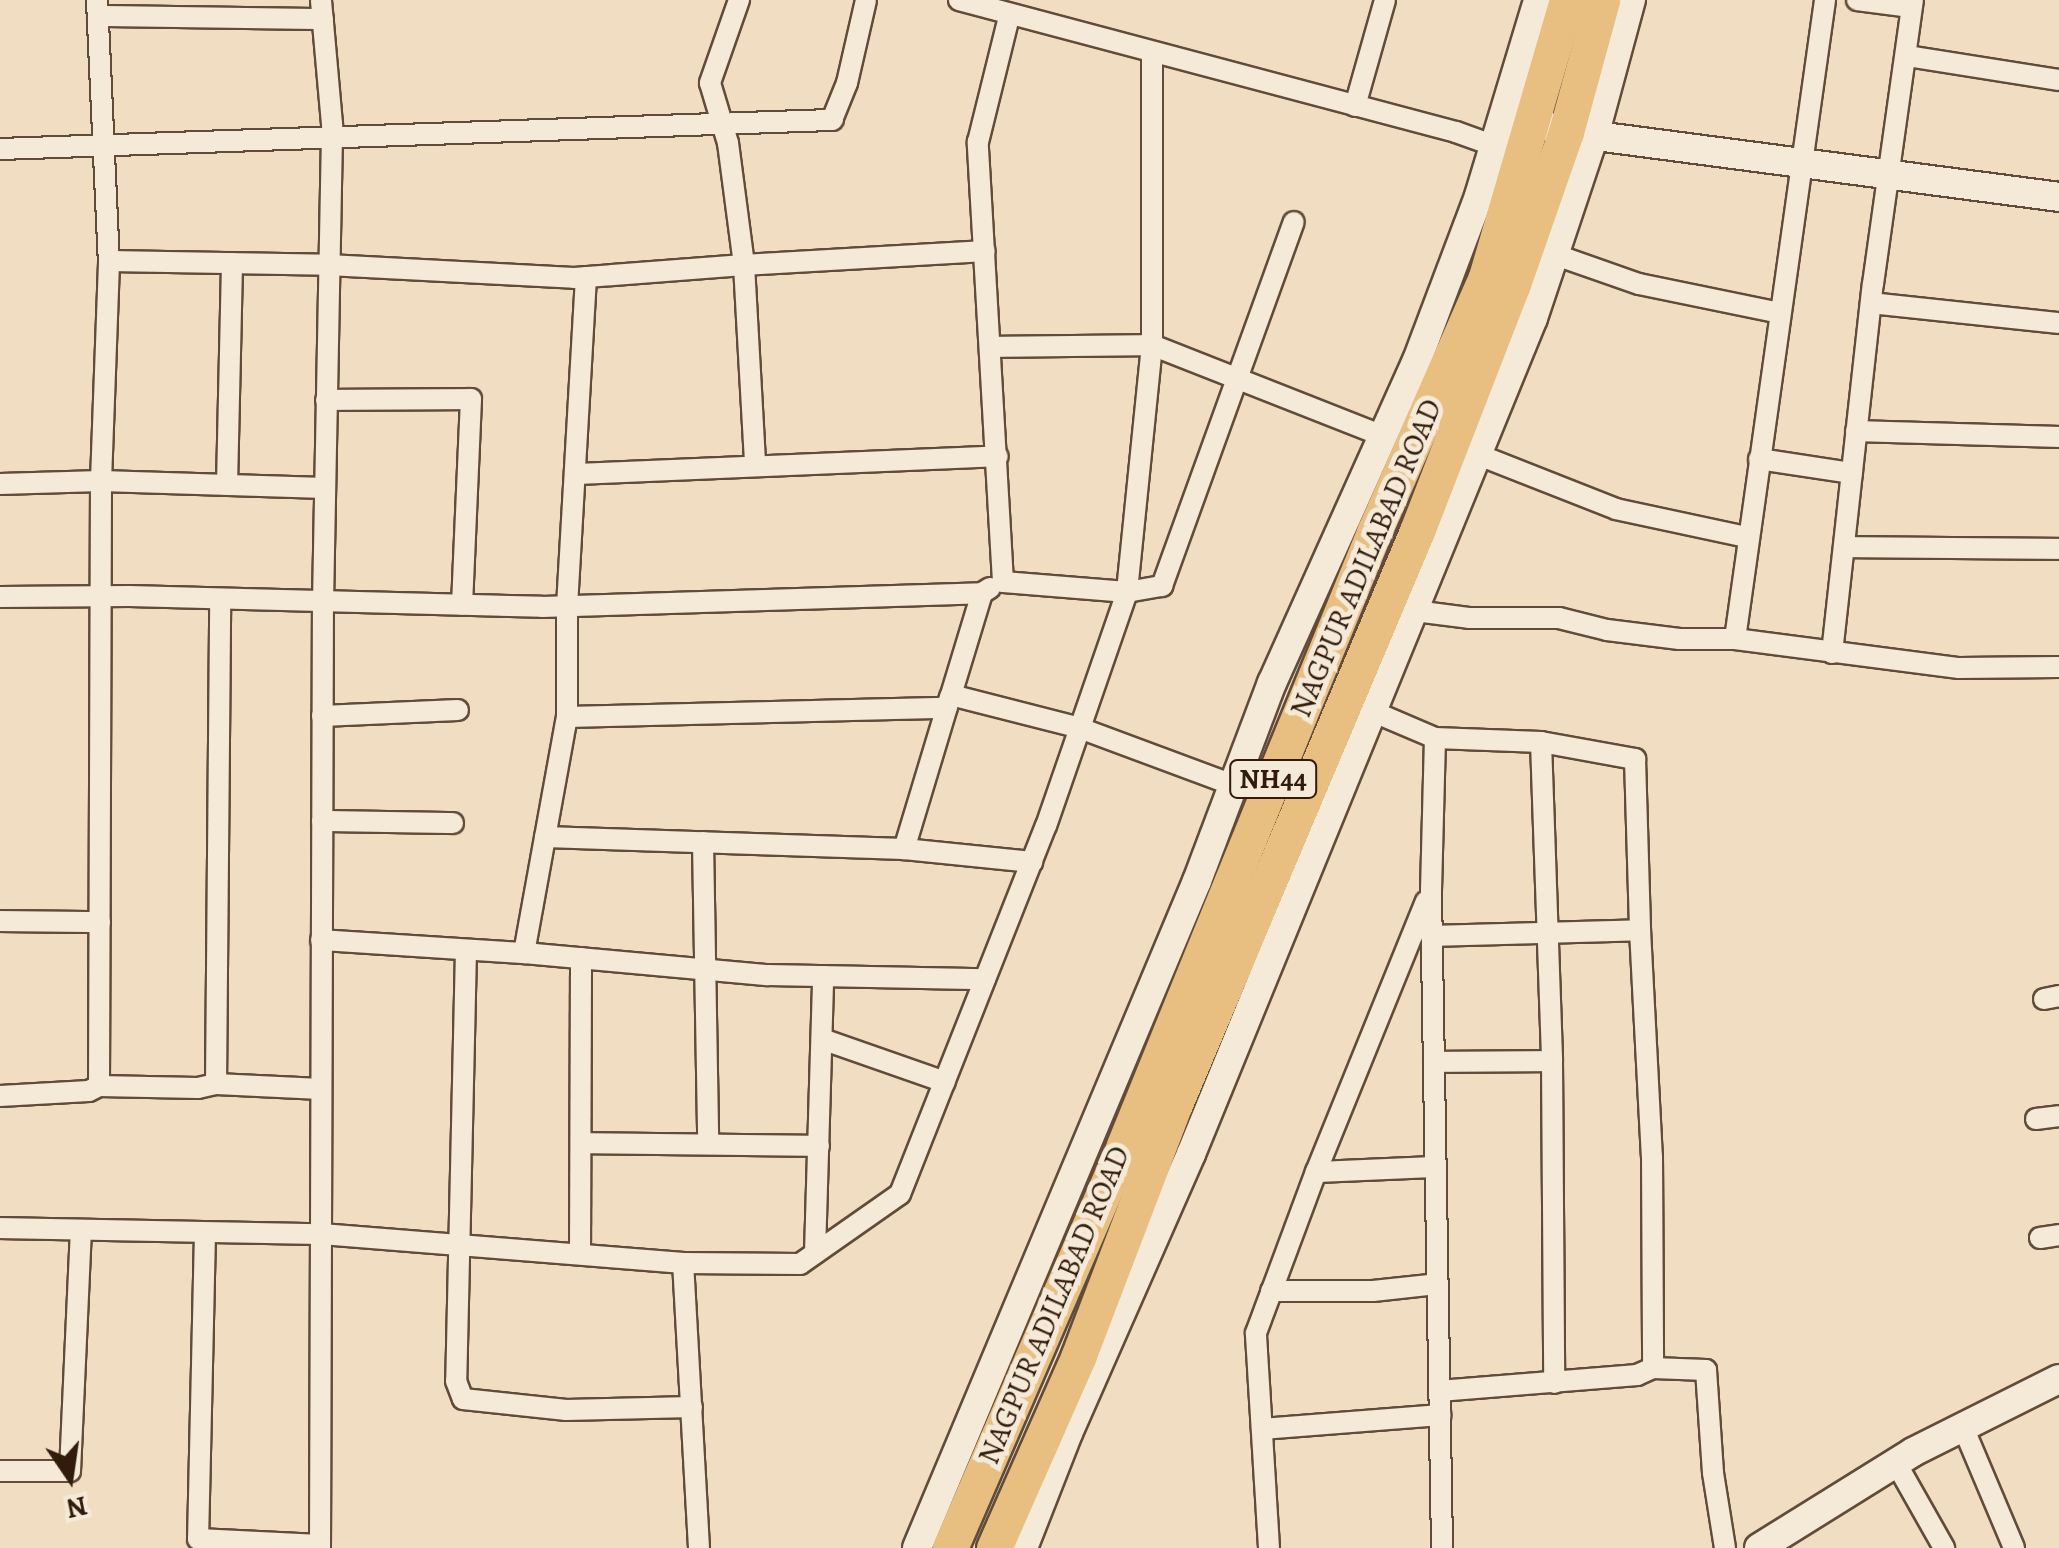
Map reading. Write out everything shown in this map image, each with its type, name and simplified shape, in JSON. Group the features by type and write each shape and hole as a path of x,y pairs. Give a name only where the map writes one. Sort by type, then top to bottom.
{"highway":[{"name":"NAGPUR ADILABAD ROAD","path":"994,1548 1080,1354 1175,1104 1416,531 1513,284 1550,126 1567,0"},
{"name":"NAGPUR ADILABAD ROAD","path":"950,1548 1124,1145 1361,523 1486,277 1602,0"}],"street":[{"path":"739,0 710,83 724,127 744,266 755,463"},
{"path":"0,148 332,134 724,127 832,120 847,84 866,0"},
{"path":"959,0 1009,17 1495,146 1550,126 2059,197"},
{"path":"1355,106 1385,0"},
{"path":"1023,1548 1374,712 1556,255 1550,126 1538,0"},
{"path":"1550,126 1631,0"},
{"path":"1735,639 1825,0"},
{"path":"1832,653 1871,303 1908,56 1912,3 1857,0"},
{"path":"99,1086 101,481 109,262 97,8 322,9 332,134 322,716 320,1546 198,1539 205,1233"},
{"path":"1003,582 978,142 1009,17"},
{"path":"0,1228 322,1234 683,1263 800,1264 900,1194 1032,862 1127,592 1152,344 1152,54"},
{"path":"1908,56 2059,80"},
{"path":"917,1548 1272,683 1361,523 1383,436 1416,363 1495,146"},
{"path":"0,597 567,606 982,593 1003,582 1127,592 1162,586 1240,380 1294,222"},
{"path":"109,262 328,265 586,277 985,251"},
{"path":"1556,255 1640,284 1780,313"},
{"path":"227,485 232,263"},
{"path":"524,953 567,717 567,606 586,277"},
{"path":"1871,303 2059,323"},
{"path":"992,347 1152,344 1383,436"},
{"path":"326,400 471,399 462,605"},
{"path":"1856,431 2059,437"},
{"path":"1479,455 1616,509 1747,537"},
{"path":"575,474 755,463 998,456"},
{"path":"1758,459 1852,474"},
{"path":"0,484 101,481 325,488"},
{"path":"1844,547 2059,549"},
{"path":"904,848 982,593"},
{"path":"216,1084 220,599"},
{"path":"1415,610 1469,618 1559,618 1661,636 1735,639 1959,668 2059,666"},
{"path":"567,717 949,702 1080,728 1233,784"},
{"path":"322,716 458,710"},
{"path":"1374,712 1436,738 1541,742 1635,759 1652,1156 1653,1368"},
{"path":"1436,738 1430,890 1442,1548"},
{"path":"1541,742 1552,1060 1554,1383"},
{"path":"322,820 452,823"},
{"path":"545,837 904,848 1032,862"},
{"path":"703,842 708,1142"},
{"path":"1269,1548 1256,1333 1316,1172 1430,890"},
{"path":"0,920 100,922"},
{"path":"1431,936 1640,930"},
{"path":"321,940 824,976 986,979"},
{"path":"466,950 456,1381 463,1399 566,1410 692,1408"},
{"path":"580,1254 581,958"},
{"path":"815,1253 824,976"},
{"path":"822,1039 944,1082"},
{"path":"1434,1062 1552,1060"},
{"path":"0,1096 89,1091 99,1086 198,1088 216,1084 322,1089"},
{"path":"2036,1119 2059,1116"},
{"path":"581,1143 819,1146"},
{"path":"1316,1172 1436,1168"},
{"path":"0,1471 70,1472 80,1230"},
{"path":"683,1263 699,1548"},
{"path":"1272,1291 1373,1291 1438,1284"},
{"path":"1440,1391 1637,1375 1653,1368 1706,1370 1713,1473 1726,1548"},
{"path":"1775,1544 1896,1463 2059,1379"},
{"path":"1262,1429 1440,1415"},
{"path":"1963,1427 2014,1548"},
{"path":"1896,1463 1944,1548"}]}
